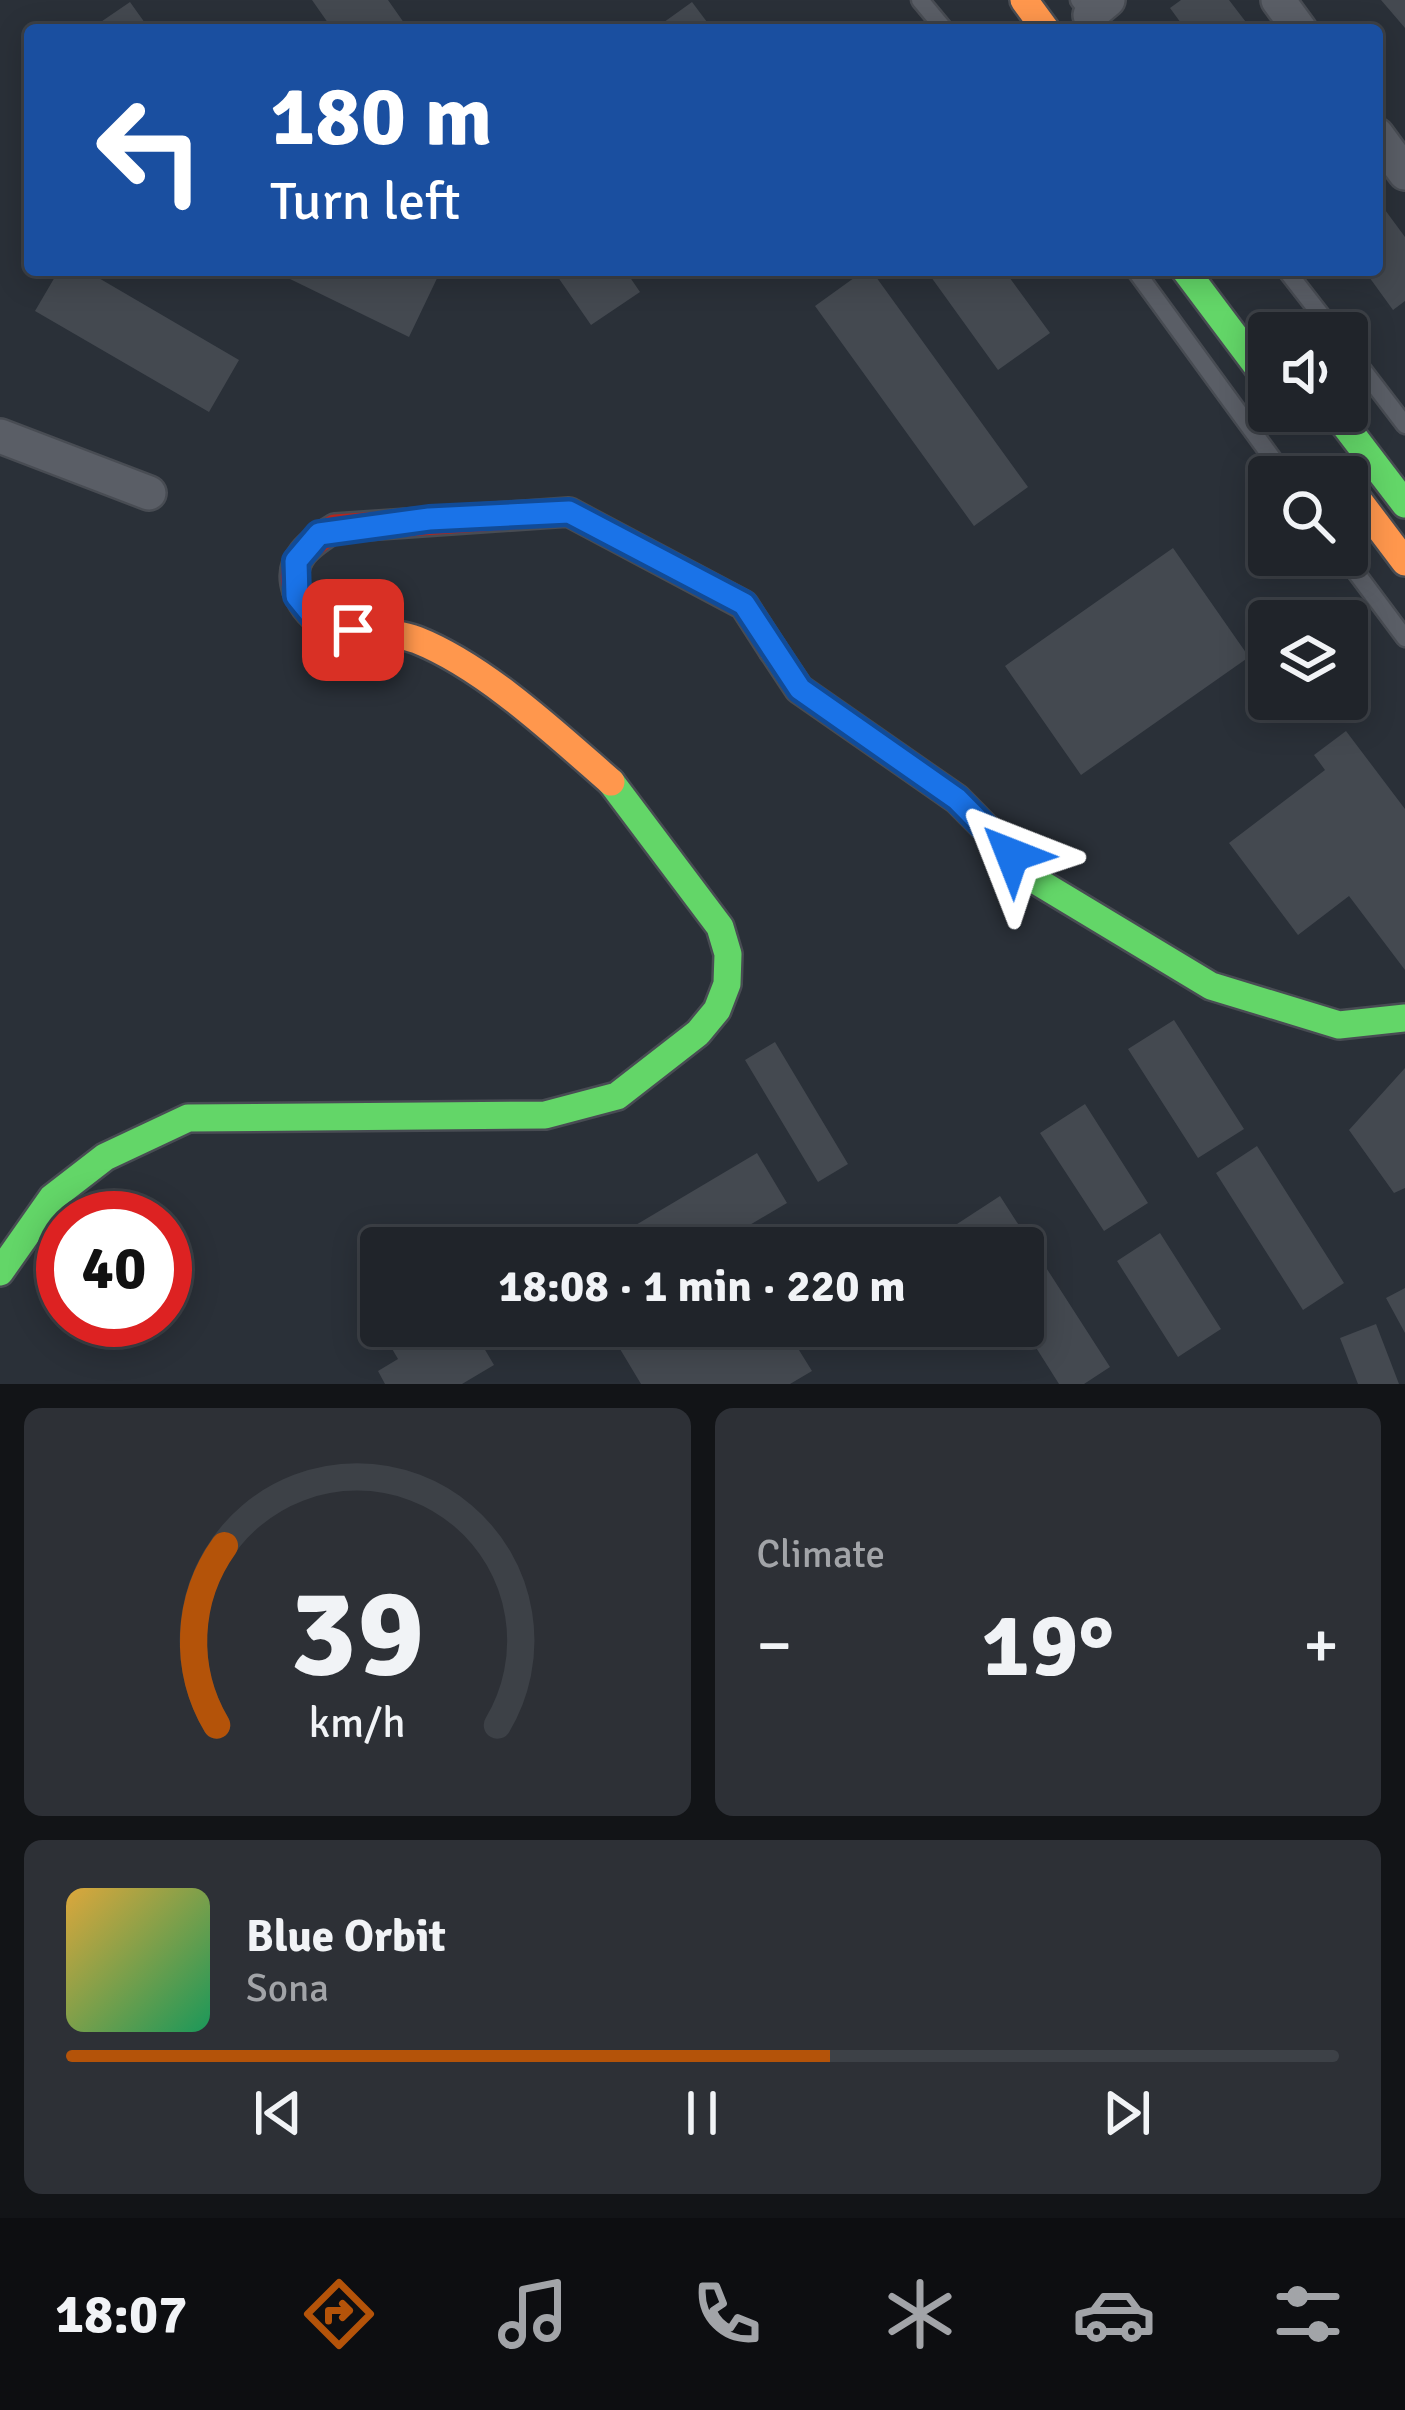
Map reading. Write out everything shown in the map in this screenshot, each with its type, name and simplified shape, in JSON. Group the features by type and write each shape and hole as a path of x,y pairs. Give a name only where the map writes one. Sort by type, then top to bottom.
{"street":[{"path":"1383,143 1405,173"},
{"path":"1190,276 1248,354"},
{"path":"1350,432 1405,504"},
{"path":"0,436 149,493"},
{"path":"0,1271 52,1198 105,1156 188,1118 545,1115 616,1096 698,1033 717,1010 727,983 728,954 720,927 618,788 524,706 415,639 336,630 305,612 293,579 296,561 305,546 335,528 569,512 744,604 800,689 957,799 1040,883 1078,906 1211,986 1339,1025 1405,1018"},
{"path":"1368,513 1405,562"}],"lane":[{"path":"920,0 940,24"},
{"path":"1139,276 1271,456"},
{"path":"1291,276 1319,312"},
{"path":"1368,377 1405,425"},
{"path":"1359,576 1405,638"}],"building":[{"path":"312,0 388,0 405,24 329,24"},
{"path":"1181,0 1229,0 1247,24 1182,24 1170,8"},
{"path":"1381,0 1405,0 1405,28"},
{"path":"130,2 146,24 98,24"},
{"path":"692,2 708,24 661,24"},
{"path":"1383,207 1405,237 1405,301 1393,310 1368,276 1383,276"},
{"path":"55,276 95,276 239,360 209,412 35,311"},
{"path":"291,276 438,276 409,337"},
{"path":"557,276 629,276 640,292 591,325"},
{"path":"857,276 875,276 1028,487 974,526 815,306"},
{"path":"930,276 1008,276 1050,333 998,370"},
{"path":"1173,548 1248,656 1081,775 1005,666"},
{"path":"1346,731 1405,809 1405,970 1349,896 1298,935 1229,843 1325,770 1314,755"},
{"path":"1174,1020 1244,1129 1198,1158 1128,1049"},
{"path":"775,1042 848,1164 818,1182 745,1060"},
{"path":"1405,1068 1405,1188 1394,1193 1349,1130"},
{"path":"1085,1104 1148,1203 1104,1231 1040,1133"},
{"path":"1257,1146 1344,1283 1303,1310 1216,1173"},
{"path":"757,1153 787,1203 746,1227 632,1227"},
{"path":"1000,1196 1020,1227 959,1227"},
{"path":"1160,1233 1221,1329 1178,1357 1117,1261"},
{"path":"1044,1264 1110,1367 1084,1384 1059,1384 1036,1347 1044,1347"},
{"path":"1405,1288 1405,1333 1386,1298"},
{"path":"1376,1324 1399,1384 1358,1384 1340,1338"},
{"path":"391,1347 483,1347 494,1365 462,1384 385,1384 378,1371 398,1359"},
{"path":"619,1347 797,1347 812,1371 790,1384 641,1384"}],"traffic: fast":[{"path":"1190,276 1248,354"},
{"path":"1350,432 1405,504"},
{"path":"773,650 799,689 957,799 1040,883 1211,986 1339,1025 1405,1018"},
{"path":"0,1272 52,1198 105,1157 188,1118 545,1115 617,1096 698,1033 717,1010 727,984 728,954 720,927 611,782"}],"traffic: slow":[{"path":"1024,0 1042,24"},
{"path":"1368,513 1405,562"},
{"path":"297,591 306,608 333,627 417,640 468,667 519,703 611,782"}],"traffic: jam":[{"path":"297,591 298,561 335,528 569,512 744,605 773,650"}],"route":[{"path":"353,630 319,623 305,612 297,596 296,561 319,534 335,528 429,519 569,512 744,604 800,689 957,799 1012,855"}]}
